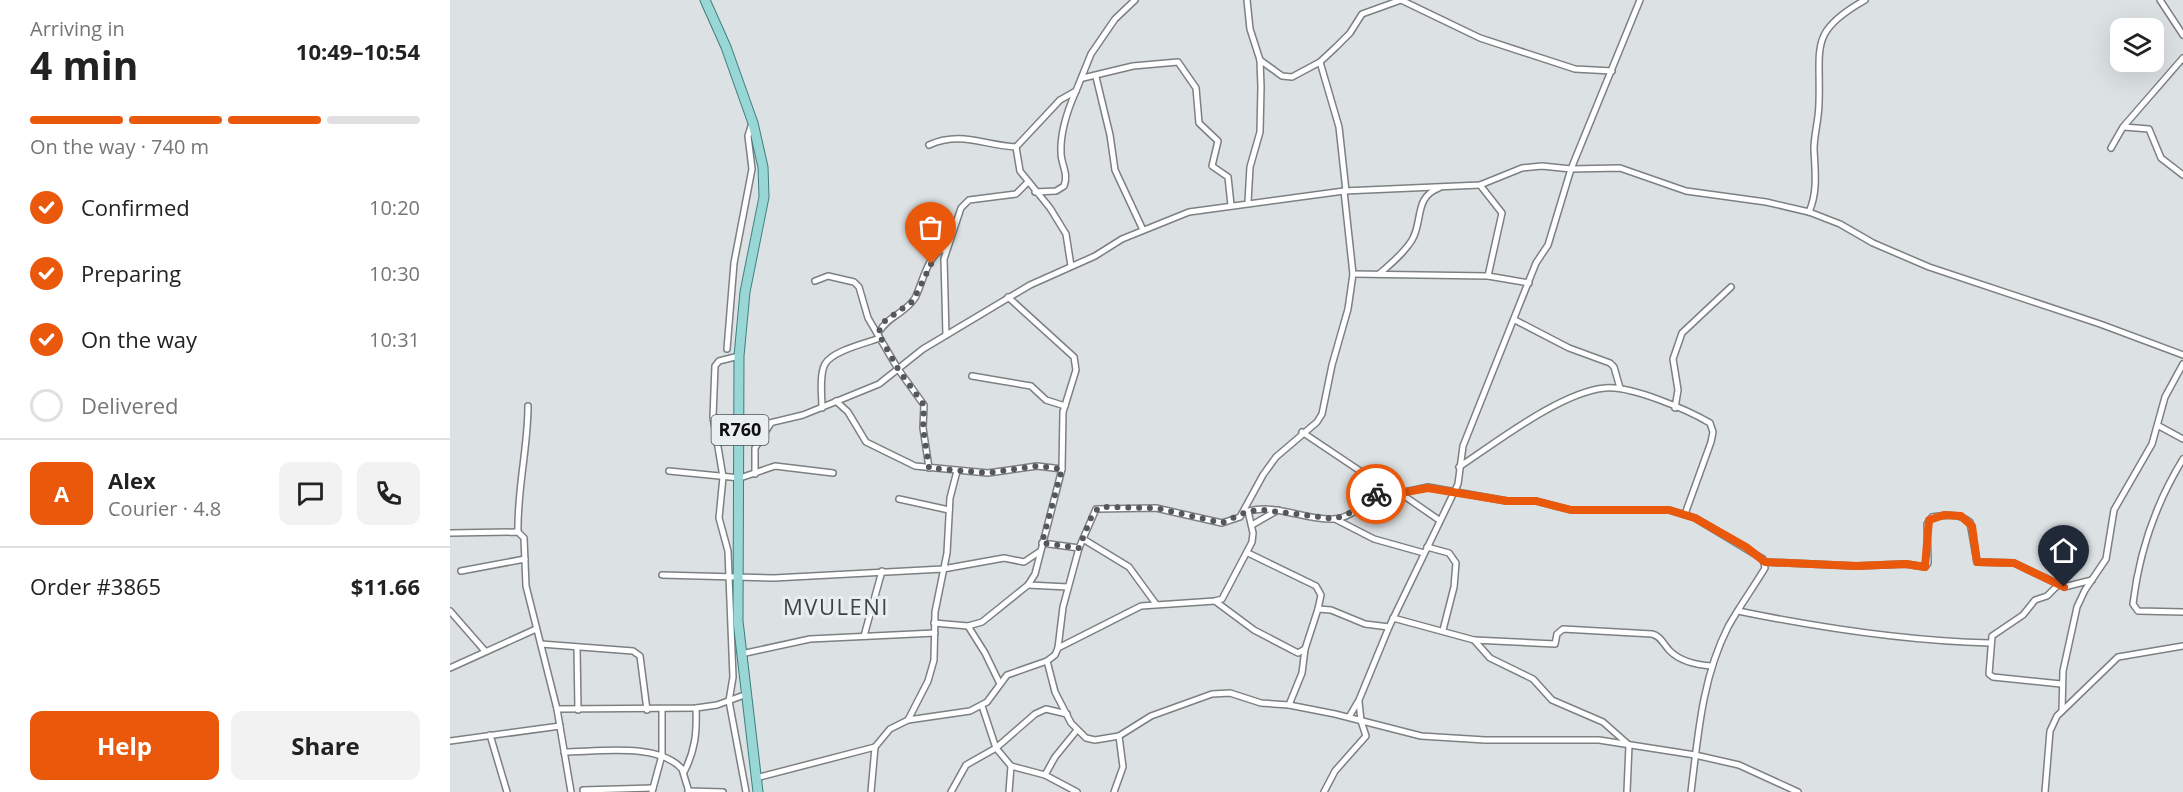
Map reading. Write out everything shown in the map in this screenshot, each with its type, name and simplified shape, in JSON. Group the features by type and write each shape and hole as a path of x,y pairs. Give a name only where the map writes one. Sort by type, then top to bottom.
{"main road":[{"name":"R760","path":"705,0 726,47 733,74 753,123 763,167 764,197 735,357 740,430 740,478 734,619 747,694 758,792"}],"street":[{"path":"1035,192 1056,192 1064,186 1066,176 1061,156 1061,140 1076,91 1091,54 1115,19 1135,0"},
{"path":"1247,0 1250,29 1260,60 1260,132 1250,167 1248,202"},
{"path":"1260,60 1271,70 1288,77 1320,62 1350,33 1362,14 1401,0 1480,39 1575,69 1612,71"},
{"path":"1349,717 1359,700 1389,627 1460,478 1459,467 1463,446 1536,263 1548,245 1571,169 1640,0"},
{"path":"1809,212 1816,193 1814,149 1820,104 1819,50 1829,26 1844,12 1865,0"},
{"path":"2160,0 2183,35"},
{"path":"2111,148 2123,127 2183,58"},
{"path":"1083,78 1133,66 1178,62 1196,88 1199,123 1218,141 1212,166 1228,177 1231,205"},
{"path":"1240,517 1276,457 1302,432 1317,422 1322,414 1348,309 1353,274 1339,127 1320,62"},
{"path":"1096,76 1115,170 1143,230"},
{"path":"1016,147 1060,100 1076,91"},
{"path":"734,578 719,510 723,477 713,417 715,366 727,350 734,263 752,169 748,136 753,123"},
{"path":"2123,127 2149,129 2161,158 2183,175"},
{"path":"928,145 948,138 960,137 1016,147"},
{"path":"1016,147 1020,171 1050,208 1066,234 1070,246 1071,266"},
{"path":"740,430 822,408 879,384 910,357 1008,297 1143,230 1189,212 1248,202 1345,191 1480,185 1522,168 1542,166 1571,169 1620,168 1686,191 1766,201 1809,212 1840,224 1873,243 1929,267 2100,324 2183,355"},
{"path":"946,335 946,248 964,203 975,199 1009,197 1021,191 1028,183"},
{"path":"1480,185 1502,213 1488,276"},
{"path":"1379,274 1413,238 1418,214 1427,195 1442,186"},
{"path":"822,408 823,370 826,362 879,335 885,321 913,301 937,253 946,248"},
{"path":"1353,274 1488,276 1529,283"},
{"path":"815,281 828,276 857,283 863,307 898,369 924,405 923,428 929,468"},
{"path":"1675,408 1678,390 1673,358 1682,333 1731,287"},
{"path":"934,624 968,626 990,617 1028,585 1035,574 1062,469 1062,426 1065,406 1076,370 1074,357 1008,297"},
{"path":"1515,320 1569,348 1610,363 1614,367 1620,388"},
{"path":"727,350 735,357"},
{"path":"718,361 735,357"},
{"path":"2062,711 2061,684 2077,607 2106,559 2116,506 2159,426 2165,398 2183,364"},
{"path":"972,376 1031,386 1046,399 1065,406"},
{"path":"1459,467 1506,435 1585,391 1620,388 1710,423 1713,432 1685,514"},
{"path":"836,401 848,412 866,442 907,463 929,468 988,473 1037,466 1062,469"},
{"path":"528,406 528,438 518,500 518,532 524,538 526,586 557,710 571,792"},
{"path":"755,474 755,448 772,423"},
{"path":"2159,426 2183,439"},
{"path":"1302,432 1387,489 1400,493 1439,520"},
{"path":"2183,459 2163,492 2148,534 2133,604 2138,611 2183,612"},
{"path":"669,471 740,478 775,466 833,473"},
{"path":"908,720 933,666 934,624 947,553 949,510 957,471"},
{"path":"1400,493 1420,488 1453,491 1507,501 1536,501 1571,510 1642,508 1685,514 1746,547 1765,562 1856,566 1906,564 1925,567 1929,520 1944,515 1961,516 1972,526 1977,562 2014,563 2068,587 2092,580"},
{"path":"1335,519 1345,516 1387,489"},
{"path":"899,498 949,510"},
{"path":"1058,648 1061,618 1079,548 1093,513 1100,507 1156,508 1222,523 1240,517 1248,511 1278,510 1335,519 1374,539 1449,553 1456,563 1454,587 1443,630"},
{"path":"1252,525 1278,510"},
{"path":"871,792 875,747 890,729 908,720 970,711 982,706 1000,684 1017,669 1047,661 1058,648 1106,625 1126,612 1156,604 1222,599 1248,554 1253,533 1248,511"},
{"path":"450,533 518,532"},
{"path":"1083,539 1129,567 1156,604"},
{"path":"1042,543 1079,548"},
{"path":"662,575 734,578 943,569 1004,558 1024,562 1039,552"},
{"path":"1248,554 1316,586 1321,595 1303,657 1302,673 1289,705"},
{"path":"461,571 525,559"},
{"path":"1691,792 1703,700 1712,666 1738,611 1762,573 1765,562"},
{"path":"864,636 882,571"},
{"path":"1035,574 1046,585"},
{"path":"2059,584 2047,596 2035,600 2023,615 1992,636 1990,676 2061,684"},
{"path":"1028,585 1068,587"},
{"path":"1215,601 1254,630 1303,657"},
{"path":"1318,609 1331,610 1365,624 1389,627"},
{"path":"450,611 485,651"},
{"path":"1738,611 1838,630 1940,641 1990,643"},
{"path":"1394,618 1474,640 1555,644 1557,634 1566,629 1652,634 1658,636 1671,652 1690,664 1712,666"},
{"path":"734,619 733,676 729,701 746,792"},
{"path":"968,626 986,652 1000,684"},
{"path":"450,668 536,629"},
{"path":"741,654 810,639 935,633"},
{"path":"1474,640 1490,658 1533,679 1552,700 1603,722 1629,745"},
{"path":"541,644 633,651 640,656 647,710"},
{"path":"2045,792 2050,731 2062,711 2118,657 2183,646"},
{"path":"577,647 578,710"},
{"path":"1298,653 1305,649"},
{"path":"1047,661 1055,692 1067,714 1077,730 1086,738 1095,740 1119,736 1151,716 1212,694 1230,693 1261,703 1289,705 1349,717 1421,736 1485,740 1575,739 1695,755 1739,765 1798,792"},
{"path":"557,710 696,708 729,701 747,694"},
{"path":"1324,792 1335,771 1366,736 1361,721 1359,700"},
{"path":"982,706 996,748 1011,766 1046,775 1077,792"},
{"path":"684,772 693,756 696,741 696,708"},
{"path":"583,789 653,790 662,755 662,710"},
{"path":"951,792 966,765 996,748 1041,711 1067,714"},
{"path":"450,741 560,726"},
{"path":"1046,775 1055,757 1077,730"},
{"path":"490,735 507,792"},
{"path":"1114,792 1123,767 1119,736"},
{"path":"1627,792 1629,745"},
{"path":"756,778 875,747"},
{"path":"564,752 633,752 662,755 678,764 684,772 688,792 723,792"},
{"path":"1010,792 1011,766"}],"way so far":[{"path":"931,264 923,276 913,301 903,311 885,321 878,333 898,369 924,405 923,428 929,468 988,473 1037,466 1062,469 1042,543 1079,548 1093,513 1100,507 1156,508 1222,523 1255,510 1278,510 1335,519 1357,510 1376,494"}],"district":[{"name":"MVULENI","path":"836,607"}],"route":[{"path":"1376,494 1387,489 1400,493 1428,488 1507,501 1536,501 1571,510 1642,508 1669,510 1695,518 1746,547 1765,562 1856,566 1906,564 1925,567 1928,563 1927,524 1929,520 1932,517 1944,515 1961,516 1967,519 1972,526 1977,562 2014,563 2064,587"}]}
